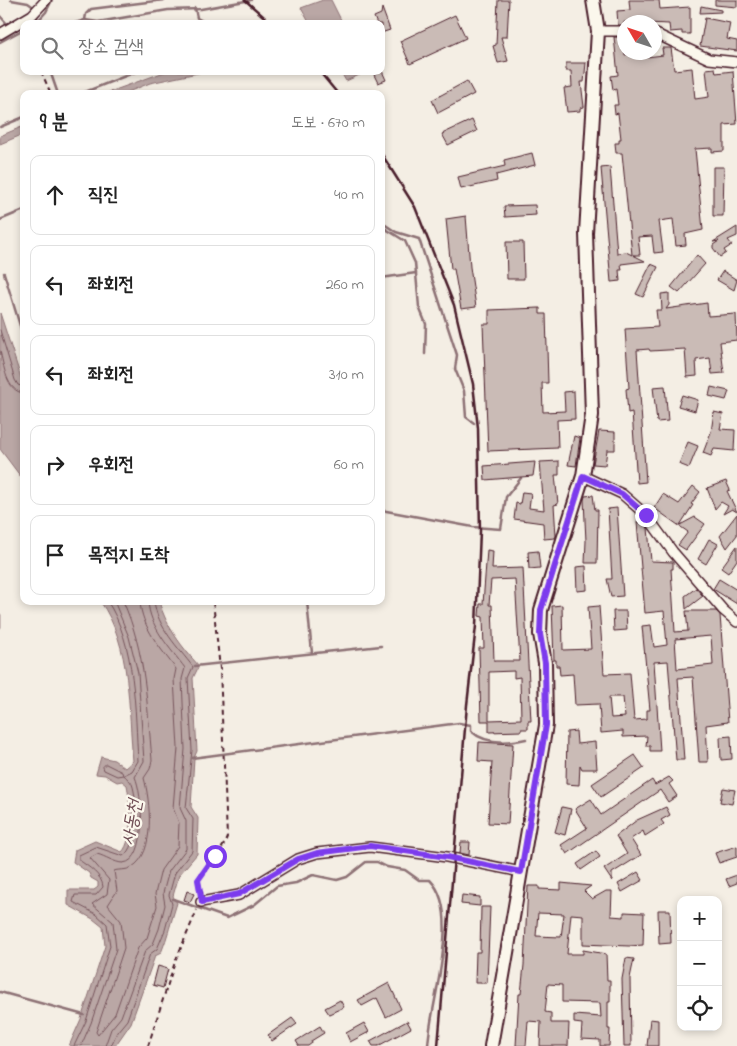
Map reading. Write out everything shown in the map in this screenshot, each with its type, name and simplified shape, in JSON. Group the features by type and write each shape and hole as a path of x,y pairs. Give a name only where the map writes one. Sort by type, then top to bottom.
{"main road":[{"path":"491,1046 546,725 545,663 540,634 541,610 583,476 592,415 586,233 598,31 592,0"}],"street":[{"path":"24,20 32,15 46,0"},
{"path":"0,34 20,22"},
{"path":"598,31 617,32"},
{"path":"662,37 709,59 737,62"},
{"path":"583,476 622,494 646,515 673,552 723,610 737,622"},
{"path":"202,902 239,894 298,859 317,853 370,846 447,857 521,872"}],"path":[{"path":"42,75 49,90"},
{"path":"148,1046 175,962 202,902 198,880 224,846 227,837 220,669 213,605"}],"water":[{"path":"323,0 331,0 341,20 308,20 301,8"},
{"path":"156,75 188,75 150,83 133,90 115,90"},
{"path":"342,75 359,75 346,81"},
{"path":"20,128 20,136 0,144 0,136"},
{"path":"0,313 20,375 20,476 0,449"},
{"name":"사동천","path":"102,605 160,605 175,636 199,666 193,678 197,751 194,758 191,807 198,818 197,854 179,875 173,896 177,903 166,941 161,953 155,956 131,1023 115,1046 69,1046 81,1019 105,946 103,927 68,905 68,890 94,890 98,887 98,882 91,878 89,873 73,862 75,850 95,841 122,852 126,846 130,830 127,785 122,781 117,782 105,775 96,774 101,757 114,760 125,768 133,761 127,678 118,638"}],"building":[{"path":"498,0 509,0 507,37 501,37 508,61 498,63 493,46 496,45"},
{"path":"629,0 659,0 660,9 690,7 690,34 682,34 682,31 670,32 669,24 662,24 662,15 617,15 617,11 630,10"},
{"path":"715,0 737,0 737,7 715,5"},
{"path":"701,6 721,10 721,12 700,13"},
{"path":"382,8 390,30 385,32 385,20 375,20 374,17 381,14"},
{"path":"455,15 466,38 410,64 400,41"},
{"path":"705,18 730,23 727,39 737,41 737,51 700,46"},
{"path":"614,37 617,37 617,60 662,60 662,48 671,48 674,70 692,68 695,99 709,97 706,69 715,68 716,73 733,71 737,124 724,125 724,151 712,152 712,148 695,149 703,230 685,234 686,245 676,246 673,219 659,221 663,252 654,253 652,236 638,237 640,255 633,255 645,261 621,264 622,270 619,270 620,281 611,282 601,168 610,167 617,253 626,252 632,255 622,153 616,153 615,143 619,143 619,139 621,139 618,113 615,114 614,105 618,105 616,89 613,90 611,76 618,75"},
{"path":"566,63 586,63 584,82 581,82 584,107 580,108 580,111 567,112 564,88 572,87 571,71 566,71"},
{"path":"374,75 384,75 386,80 378,83"},
{"path":"467,81 474,94 438,113 432,100"},
{"path":"472,120 477,131 448,145 442,134"},
{"path":"532,153 535,165 496,175 497,181 461,189 458,177 505,166 504,160"},
{"path":"713,167 724,167 723,216 713,216"},
{"path":"535,205 536,215 505,217 504,206"},
{"path":"466,216 470,267 476,307 461,309 454,269 451,269 446,219"},
{"path":"737,227 737,236 728,240 732,245 724,250 726,253 720,257 713,248 713,245 719,241 713,242"},
{"path":"506,242 523,242 524,279 507,279"},
{"path":"697,255 705,264 679,293 671,287"},
{"path":"651,264 658,267 643,297 636,294"},
{"path":"723,271 737,280 734,290 717,280"},
{"path":"669,293 669,305 666,309 707,303 708,316 736,314 737,340 720,342 724,373 712,374 710,358 696,360 697,376 687,377 685,349 637,350 646,482 637,483 632,412 628,413 626,389 629,388 625,329 658,327 656,310 662,310 661,294"},
{"path":"540,308 540,314 546,314 548,383 542,383 543,412 565,411 564,392 574,391 575,419 557,420 558,448 488,451 483,324 489,324 489,310"},
{"path":"665,386 668,421 657,422 653,387"},
{"path":"711,387 729,391 726,400 709,396"},
{"path":"682,395 698,400 695,411 678,406"},
{"path":"714,412 723,414 720,429 735,430 734,451 714,449 711,456 703,453 711,432"},
{"path":"599,431 615,432 615,450 607,450 605,465 593,464"},
{"path":"574,436 580,438 576,466 568,465"},
{"path":"688,442 698,446 689,468 679,464"},
{"path":"559,461 559,475 555,475 558,504 554,505 556,536 555,538 544,539 543,523 514,519 516,503 520,504 522,492 531,493 529,508 544,510 540,462"},
{"path":"535,462 533,476 485,480 484,466"},
{"path":"726,481 730,490 727,491 737,512 732,509 723,514 728,506 721,502 715,509 707,488"},
{"path":"693,486 700,492 680,525 695,517 705,524 686,550 678,545 688,532 654,508 663,494 679,504"},
{"path":"593,495 595,510 598,510 597,563 585,563 584,500 585,496"},
{"path":"617,508 623,596 611,597 607,579 612,579 608,509"},
{"path":"737,514 737,535 727,548 720,536"},
{"path":"637,522 643,522 648,528 651,561 673,562 673,569 671,569 675,632 688,631 686,611 716,611 720,615 728,722 706,725 708,762 699,762 693,677 678,678 684,760 676,760 668,661 654,662 660,751 650,751 650,746 646,746 647,736 623,737 623,731 601,733 599,704 575,705 573,674 560,675 559,666 556,666 556,660 554,660 552,606 562,605 563,650 591,649 588,607 599,606 604,674 630,673 634,720 647,719 647,710 650,710 642,626 651,625 654,647 667,645 664,611 645,613","holes":["711,636 713,665 677,669 675,639","609,697 623,697 625,717 611,718"]},
{"path":"709,539 718,544 706,564 698,559"},
{"path":"737,546 737,560 728,573 721,568"},
{"path":"487,550 493,551 492,569 523,568 531,721 528,721 528,729 489,732 489,721 481,721 479,648 484,648 483,617 479,616 480,604 483,604","holes":["515,579 520,661 494,661 492,605 489,605 491,580","514,671 514,678 520,677 521,719 489,720 489,672"]},
{"path":"538,551 540,568 529,569 528,552"},
{"path":"586,566 587,590 577,591 576,567"},
{"path":"719,579 737,590 737,604 713,589"},
{"path":"696,588 703,596 686,609 685,596"},
{"path":"613,611 626,611 627,630 614,631"},
{"path":"576,731 577,744 595,742 597,769 582,769 580,765 579,785 566,784 567,732"},
{"path":"731,736 732,759 721,760 720,737"},
{"path":"479,742 513,744 508,824 488,823 492,762 478,761"},
{"path":"635,755 644,768 601,797 592,784"},
{"path":"669,777 673,781 669,784 677,796 668,802 660,790 567,854 561,845 587,828 575,809 591,799 601,815 652,780 655,785"},
{"path":"723,788 735,790 732,804 720,802"},
{"path":"562,807 571,809 565,835 555,832"},
{"path":"666,807 670,815 661,820 664,824 645,836 643,831 631,839 641,855 612,873 612,881 604,869 627,854 616,836 637,820"},
{"path":"461,842 470,842 469,855 460,853"},
{"path":"737,846 737,857 719,863 715,853"},
{"path":"596,851 600,857 581,870 577,864"},
{"path":"638,872 643,880 622,892 618,884"},
{"path":"737,875 737,883 729,886 726,879"},
{"path":"561,883 591,886 584,891 592,899 606,891 612,891 611,916 624,917 624,912 644,913 643,945 629,946 583,944 583,915 571,914 567,954 583,954 583,950 606,954 607,980 610,980 610,1002 608,1002 609,1046 600,1046 600,1040 581,1039 582,1024 574,1023 574,1015 601,1017 600,1003 562,1002 562,985 548,984 545,1012 551,1013 551,1023 569,1023 568,1046 540,1046 541,1022 528,1021 526,1046 516,1046 519,994 521,994 524,965 528,886 539,886 539,889 561,890","holes":["538,913 564,914 561,937 536,936"]},
{"path":"187,891 194,894 190,902 184,900"},
{"path":"462,895 480,897 480,906 461,904"},
{"path":"481,907 490,907 487,983 475,983 476,952 480,952"},
{"path":"658,910 670,910 671,943 659,944"},
{"path":"626,958 634,959 630,978 631,1046 624,1046 622,979"},
{"path":"158,966 168,969 163,988 153,985"},
{"path":"389,983 401,1009 386,1017 377,998 362,1006 358,1000"},
{"path":"340,1000 344,1007 329,1014 325,1008"},
{"path":"292,1018 297,1024 272,1041 268,1035"},
{"path":"650,1019 658,1020 658,1046 647,1046"},
{"path":"407,1021 411,1028 378,1046 373,1046 370,1041"},
{"path":"364,1023 369,1032 350,1042 346,1033"},
{"path":"320,1026 324,1033 311,1041 312,1043 308,1046 299,1046 296,1041"}],"waterway":[{"path":"11,0 28,3 35,8"},
{"path":"39,20 46,12 52,0"},
{"path":"85,20 86,14 91,9 164,0"},
{"path":"110,20 168,10 201,9 251,0"},
{"path":"195,8 197,18 201,20"},
{"path":"36,13 38,20"},
{"path":"0,16 9,26"},
{"path":"0,42 20,31"},
{"path":"51,75 57,90"},
{"path":"90,90 128,75"},
{"path":"0,127 20,119"},
{"path":"0,220 20,212"},
{"path":"385,225 396,232 419,239 457,355 455,369 464,391 466,417 474,423"},
{"path":"385,228 405,241 415,263 419,307 426,324 425,354"},
{"path":"4,273 20,326"},
{"path":"385,277 416,273"},
{"path":"385,511 473,527 501,529 506,497 521,478"},
{"path":"307,605 312,653"},
{"path":"0,615 0,627"},
{"path":"195,666 381,646"},
{"path":"192,758 459,723 471,725 471,731 477,736 490,741 505,742 526,739"},
{"path":"173,899 227,918 254,905 277,886 296,883 313,875 337,880 347,877 366,862 377,862 387,867 405,870 419,880 430,880 439,895 444,914 444,935 428,1046"},
{"path":"0,992 84,1015"}],"railway":[{"path":"245,0 268,20"},
{"path":"322,75 335,90"},
{"path":"385,159 415,207 454,305 473,384 478,428 480,531 476,626 467,705 438,1046"}],"route":[{"path":"215,856 198,880 202,902 224,899 239,894 298,859 317,853 370,846 447,857 521,872 546,725 545,663 540,634 541,610 583,476 622,494 646,515"}]}
